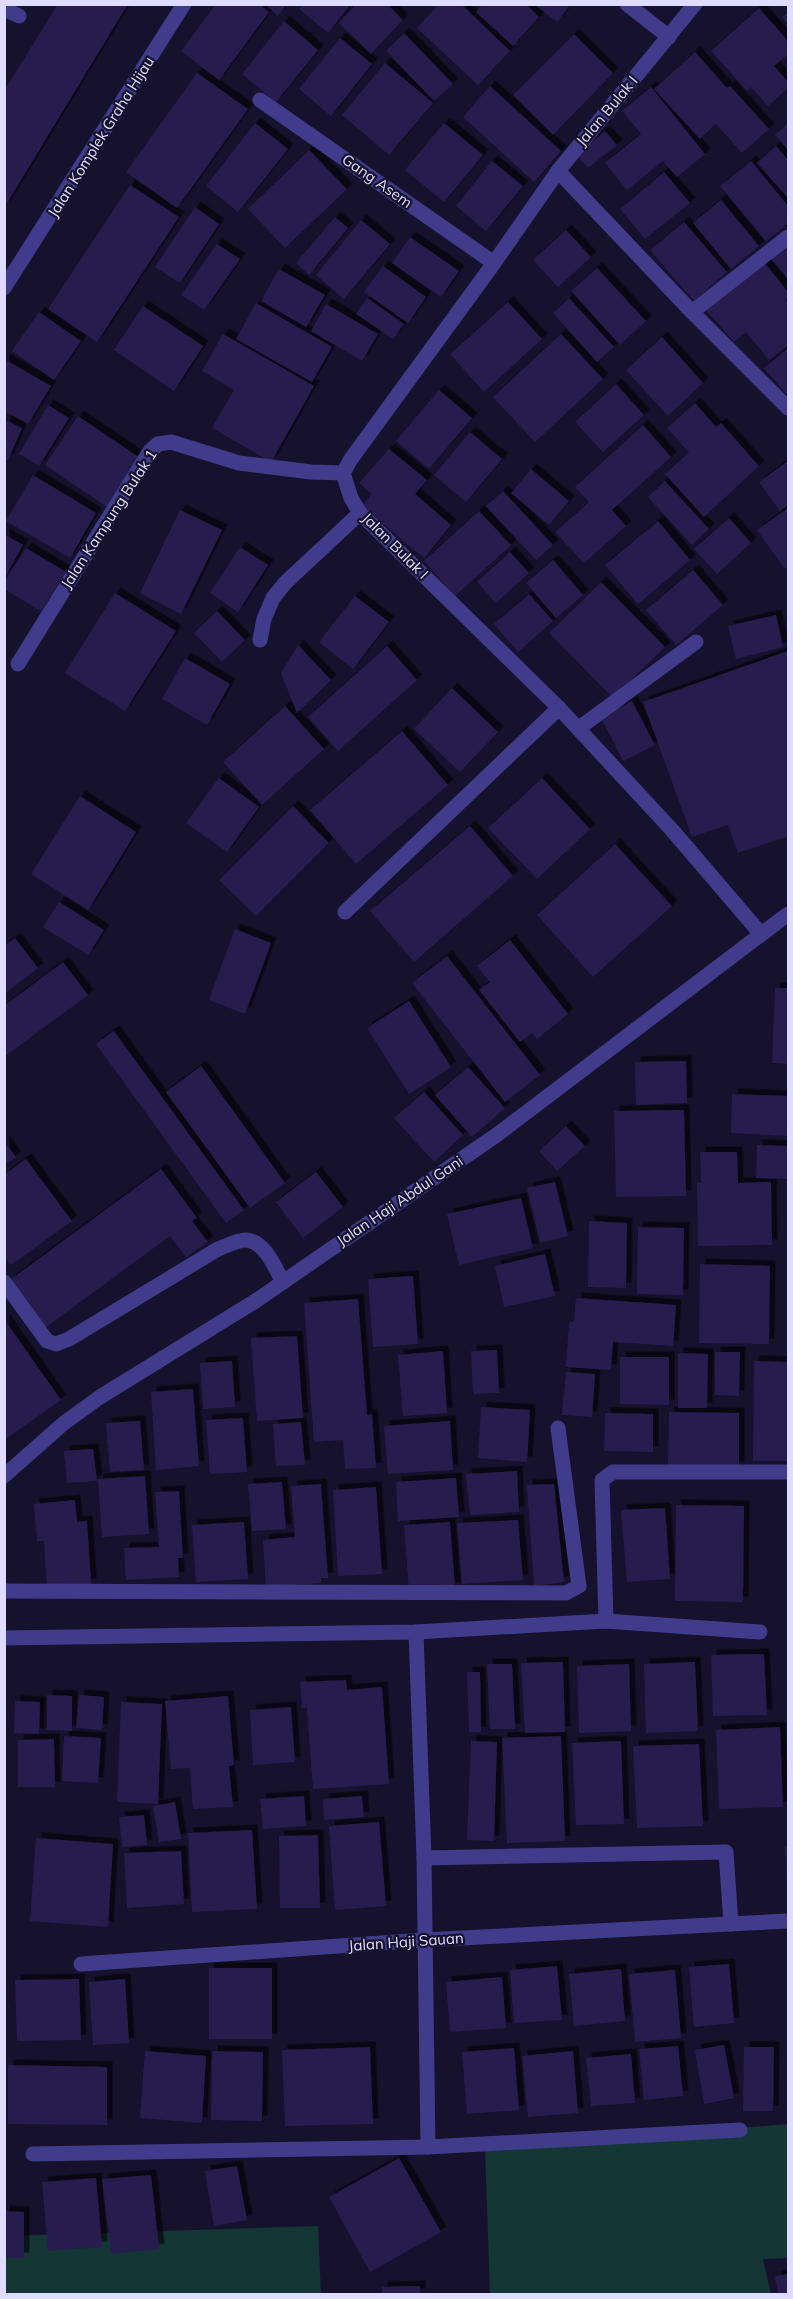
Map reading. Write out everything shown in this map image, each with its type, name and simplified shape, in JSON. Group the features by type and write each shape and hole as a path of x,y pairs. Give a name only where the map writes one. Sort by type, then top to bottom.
{"street":[{"name":"Jalan Komplek Graha Hijau","path":"4,288 11,265 184,4"},
{"path":"627,4 669,37"},
{"name":"Jalan Bulak I","path":"695,4 558,171 343,473 351,498 360,513 579,728 672,830 761,934"},
{"path":"4,9 19,16"},
{"name":"Gang Asem","path":"260,100 494,262"},
{"path":"558,171 692,312 789,408"},
{"path":"692,312 789,237"},
{"name":"Jalan Kampung Bulak 1","path":"18,664 150,451 158,444 171,442 239,463 311,472 343,473"},
{"path":"260,640 264,619 273,598 285,583 360,513"},
{"path":"579,728 696,642"},
{"path":"345,912 559,708"},
{"name":"Jalan Haji Abdul Gani","path":"4,1476 64,1424 100,1397 254,1302 498,1134 789,915"},
{"path":"4,1282 47,1341 56,1344 69,1340 218,1249 244,1240 254,1242 265,1252 283,1282"},
{"path":"4,1591 566,1593 579,1587 558,1428"},
{"path":"606,1621 602,1480 607,1475 613,1472 789,1473"},
{"path":"4,1638 416,1632 606,1621 760,1632"},
{"path":"416,1632 424,1858 423,1940 428,2147"},
{"path":"424,1858 726,1852 731,1924"},
{"name":"Jalan Haji Sauan","path":"81,1964 423,1940 789,1921"},
{"path":"33,2154 428,2147 740,2130"}],"green space":[{"path":"788,2124 788,2258 763,2259 771,2294 490,2294 485,2149"},
{"path":"318,2226 321,2294 5,2294 4,2236"}],"building":[{"path":"58,4 128,4 4,208 4,91"},
{"path":"216,4 259,4 269,12 219,80 181,51"},
{"path":"265,4 287,4 278,16"},
{"path":"303,4 351,4 328,33 299,9"},
{"path":"356,4 387,4 403,20 371,54 339,23"},
{"path":"439,4 461,4 510,51 478,85 417,28"},
{"path":"483,4 526,4 539,17 513,46 476,12"},
{"path":"534,4 571,4 557,22"},
{"path":"759,8 788,41 788,54 774,66 788,82 788,88 768,106 751,87 747,91 711,51"},
{"path":"788,12 788,24 782,17"},
{"path":"284,21 318,50 276,102 242,74"},
{"path":"404,33 453,84 434,101 386,51"},
{"path":"574,34 613,73 553,135 513,95"},
{"path":"340,38 372,64 331,116 299,89"},
{"path":"695,52 727,88 730,86 769,129 742,153 716,124 700,139 654,89"},
{"path":"385,63 433,103 389,155 342,115"},
{"path":"197,73 248,109 177,208 126,172"},
{"path":"490,86 561,151 534,182 463,117"},
{"path":"651,87 705,154 677,177 663,161 627,190 605,163 641,134 622,111"},
{"path":"255,123 288,149 238,212 206,186"},
{"path":"444,123 483,155 444,202 405,170"},
{"path":"788,123 788,150 775,135"},
{"path":"605,131 617,145 588,168 576,155"},
{"path":"776,146 788,160 788,198 757,163"},
{"path":"309,150 347,189 285,248 248,209"},
{"path":"492,161 523,186 486,231 456,206"},
{"path":"751,161 788,206 788,223 766,241 720,186"},
{"path":"664,172 690,203 645,239 620,209"},
{"path":"130,185 179,217 97,342 48,309"},
{"path":"721,200 759,246 731,269 693,223"},
{"path":"195,207 219,224 180,283 155,267"},
{"path":"335,217 348,228 309,275 296,263"},
{"path":"361,220 390,244 344,299 316,275"},
{"path":"684,222 727,272 694,301 650,250"},
{"path":"566,230 591,257 558,287 533,260"},
{"path":"410,237 459,271 441,297 392,263"},
{"path":"217,244 240,259 204,310 181,295"},
{"path":"788,244 788,279 771,259"},
{"path":"764,262 788,292 786,299 788,303 788,345 769,360 746,332 734,342 706,310"},
{"path":"383,266 426,297 408,323 364,292"},
{"path":"597,268 646,321 620,345 571,291"},
{"path":"279,269 325,295 306,327 261,301"},
{"path":"367,298 404,324 393,339 356,314"},
{"path":"569,298 614,347 597,362 553,313"},
{"path":"508,302 542,339 484,392 450,354"},
{"path":"256,303 332,347 312,382 236,339"},
{"path":"326,304 378,334 362,361 311,331"},
{"path":"143,306 203,346 174,391 114,350"},
{"path":"39,312 81,341 54,380 12,351"},
{"path":"223,334 314,386 271,462 212,428 234,390 202,371"},
{"path":"561,334 603,379 535,442 493,397"},
{"path":"662,337 703,383 668,416 626,370"},
{"path":"788,348 788,394 787,395 764,368"},
{"path":"4,359 51,386 28,424 4,411"},
{"path":"616,384 644,415 603,452 575,422"},
{"path":"439,390 472,418 429,469 396,441"},
{"path":"695,403 716,427 721,423 759,466 704,517 665,474 689,452 667,428"},
{"path":"48,405 69,418 39,466 19,454"},
{"path":"78,416 140,458 107,507 45,465"},
{"path":"5,420 22,428 8,460 5,459"},
{"path":"643,425 671,457 612,510 626,526 584,563 555,532 589,502 575,487"},
{"path":"470,432 502,459 466,502 434,475"},
{"path":"389,449 427,480 415,494 451,525 424,558 362,506 372,494 359,483"},
{"path":"788,461 788,504 780,511 759,482"},
{"path":"531,469 569,501 549,525 511,493"},
{"path":"33,475 96,513 70,558 6,521"},
{"path":"665,481 709,529 692,545 648,497"},
{"path":"503,491 553,545 536,560 486,506"},
{"path":"788,508 788,566 785,569 757,530"},
{"path":"180,510 222,530 181,614 140,593"},
{"path":"479,511 511,545 455,596 424,561"},
{"path":"729,518 751,543 717,574 694,549"},
{"path":"658,521 690,560 638,604 605,565"},
{"path":"4,534 23,545 4,579"},
{"path":"240,547 268,565 238,612 210,593"},
{"path":"26,548 66,572 41,611 4,589 4,582"},
{"path":"510,552 529,573 496,603 477,582"},
{"path":"553,560 583,595 556,618 526,583"},
{"path":"693,570 723,605 676,645 646,610"},
{"path":"601,582 665,647 613,698 549,633"},
{"path":"115,593 176,631 125,711 65,673"},
{"path":"529,594 553,621 518,652 494,624"},
{"path":"355,596 389,622 353,669 319,642"},
{"path":"217,611 245,640 222,662 194,633"},
{"path":"776,615 783,647 736,659 728,626"},
{"path":"298,645 331,680 297,713 281,673"},
{"path":"387,646 417,680 338,751 308,717"},
{"path":"788,651 788,836 738,853 728,825 692,837 643,702"},
{"path":"185,658 230,684 207,725 162,699"},
{"path":"452,688 498,732 460,772 414,729"},
{"path":"632,701 655,745 623,761 601,717"},
{"path":"285,706 324,749 262,805 223,762"},
{"path":"402,731 448,785 356,864 310,810"},
{"path":"219,778 259,807 227,852 186,823"},
{"path":"542,778 590,829 537,879 488,828"},
{"path":"80,796 136,832 88,910 31,874"},
{"path":"293,806 329,843 256,916 219,880"},
{"path":"470,826 513,876 414,962 370,911"},
{"path":"615,844 672,906 593,977 537,915"},
{"path":"59,902 104,930 88,955 43,927"},
{"path":"235,929 271,943 245,1014 209,1000"},
{"path":"15,938 38,968 4,994 4,946"},
{"path":"510,940 568,1014 537,1039 532,1033 520,1042 479,990 490,982 477,966"},
{"path":"447,956 540,1075 505,1102 412,983"},
{"path":"63,962 88,995 4,1057 4,1006"},
{"path":"775,988 788,988 788,1064 772,1063"},
{"path":"409,1001 451,1067 409,1094 367,1028"},
{"path":"114,1031 244,1210 226,1223 96,1044"},
{"path":"686,1061 687,1103 636,1105 635,1062"},
{"path":"201,1066 285,1183 250,1208 166,1092"},
{"path":"468,1067 505,1108 472,1137 435,1095"},
{"path":"424,1092 463,1135 434,1162 394,1118"},
{"path":"732,1094 788,1096 788,1136 731,1133"},
{"path":"684,1110 686,1196 616,1197 614,1111"},
{"path":"566,1126 585,1146 557,1171 539,1151"},
{"path":"4,1141 16,1157 4,1165"},
{"path":"757,1145 788,1146 788,1179 756,1178"},
{"path":"700,1152 737,1152 738,1183 771,1182 772,1245 698,1246 697,1183 701,1183"},
{"path":"26,1159 72,1221 11,1265 4,1256 4,1175"},
{"path":"161,1169 197,1218 192,1221 208,1242 186,1257 170,1236 45,1328 10,1280"},
{"path":"316,1172 343,1207 303,1238 276,1202"},
{"path":"555,1182 568,1236 540,1243 527,1188"},
{"path":"521,1198 533,1248 459,1265 447,1214"},
{"path":"589,1221 627,1223 626,1288 588,1287"},
{"path":"638,1227 684,1228 683,1295 637,1294"},
{"path":"545,1254 555,1296 504,1307 495,1266"},
{"path":"700,1264 770,1266 769,1344 699,1343"},
{"path":"413,1276 418,1344 373,1347 368,1279"},
{"path":"576,1298 676,1305 673,1346 613,1342 611,1370 566,1367 569,1322 574,1322"},
{"path":"358,1299 367,1415 372,1414 376,1468 345,1469 343,1440 314,1442 304,1303"},
{"path":"4,1319 61,1400 4,1440"},
{"path":"297,1336 303,1418 257,1421 251,1338"},
{"path":"497,1350 499,1393 473,1394 471,1351"},
{"path":"443,1351 447,1413 403,1416 398,1355"},
{"path":"715,1352 740,1352 739,1396 715,1395"},
{"path":"678,1353 708,1354 707,1408 678,1408"},
{"path":"620,1357 669,1357 669,1405 620,1404"},
{"path":"232,1361 235,1407 203,1409 200,1363"},
{"path":"754,1361 788,1362 788,1461 753,1461"},
{"path":"566,1372 595,1374 592,1417 562,1415"},
{"path":"193,1389 199,1466 156,1470 151,1392"},
{"path":"481,1407 530,1410 527,1462 478,1458"},
{"path":"669,1412 739,1413 739,1467 668,1466"},
{"path":"605,1413 653,1414 653,1452 604,1451"},
{"path":"243,1418 247,1472 210,1474 206,1420"},
{"path":"140,1421 144,1470 110,1472 106,1423"},
{"path":"450,1421 453,1470 388,1474 384,1426"},
{"path":"301,1422 305,1465 276,1466 273,1424"},
{"path":"93,1449 97,1481 67,1483 64,1451"},
{"path":"517,1471 519,1512 470,1515 466,1474"},
{"path":"145,1476 149,1534 102,1537 98,1479"},
{"path":"456,1478 459,1517 398,1521 396,1482"},
{"path":"282,1482 286,1529 252,1531 248,1484"},
{"path":"321,1484 328,1578 321,1578 321,1583 266,1587 263,1540 295,1537 291,1486"},
{"path":"554,1484 564,1582 534,1586 527,1485"},
{"path":"376,1487 382,1574 338,1576 333,1490"},
{"path":"179,1491 183,1558 178,1558 179,1577 126,1580 124,1548 159,1547 155,1492"},
{"path":"75,1500 77,1522 87,1521 91,1584 47,1587 44,1541 37,1541 34,1504"},
{"path":"676,1505 744,1506 743,1602 675,1601"},
{"path":"665,1508 670,1579 627,1582 621,1510"},
{"path":"518,1520 523,1580 462,1584 457,1523"},
{"path":"244,1522 248,1579 196,1582 192,1525"},
{"path":"450,1522 455,1588 409,1591 404,1525"},
{"path":"764,1654 767,1715 713,1716 711,1655"},
{"path":"563,1662 565,1732 525,1733 521,1663"},
{"path":"695,1662 698,1731 646,1733 644,1664"},
{"path":"487,1664 512,1664 515,1729 490,1729"},
{"path":"629,1664 631,1731 579,1733 577,1666"},
{"path":"467,1672 480,1672 481,1732 469,1732"},
{"path":"346,1680 347,1690 382,1687 389,1784 313,1789 307,1708 302,1708 300,1682"},
{"path":"47,1695 72,1696 72,1731 47,1730"},
{"path":"79,1695 104,1697 102,1730 76,1728"},
{"path":"228,1696 234,1765 229,1766 233,1807 193,1809 190,1768 171,1769 165,1701"},
{"path":"15,1701 40,1702 39,1734 14,1733"},
{"path":"121,1702 162,1704 158,1804 117,1802"},
{"path":"291,1707 295,1762 253,1765 250,1710"},
{"path":"780,1727 783,1807 719,1809 716,1730"},
{"path":"64,1736 101,1738 98,1783 62,1781"},
{"path":"561,1736 565,1841 507,1843 502,1738"},
{"path":"54,1739 55,1787 18,1787 18,1740"},
{"path":"471,1741 497,1742 494,1841 467,1840"},
{"path":"621,1741 624,1824 576,1825 572,1743"},
{"path":"699,1744 703,1826 637,1828 633,1746"},
{"path":"304,1796 306,1826 263,1829 260,1799"},
{"path":"362,1796 364,1817 324,1820 323,1799"},
{"path":"175,1802 181,1839 159,1842 153,1806"},
{"path":"144,1815 147,1845 122,1847 119,1817"},
{"path":"379,1822 386,1906 335,1910 329,1826"},
{"path":"252,1830 257,1909 192,1912 188,1833"},
{"path":"318,1835 320,1908 280,1908 279,1836"},
{"path":"36,1838 113,1844 108,1927 30,1921"},
{"path":"785,1847 788,1847 788,1886 787,1886"},
{"path":"181,1851 184,1904 127,1908 124,1853"},
{"path":"729,1964 734,2023 694,2027 689,1967"},
{"path":"557,1966 562,2020 514,2023 510,1970"},
{"path":"209,1968 272,1968 272,2039 209,2039"},
{"path":"621,1969 625,2021 574,2026 569,1974"},
{"path":"675,1970 681,2038 635,2042 629,1974"},
{"path":"502,1977 506,2028 450,2032 446,1982"},
{"path":"79,1979 81,2040 17,2041 15,1980"},
{"path":"125,1979 129,2043 93,2045 89,1982"},
{"path":"724,2045 734,2098 704,2104 695,2050"},
{"path":"678,2046 683,2096 644,2100 639,2049"},
{"path":"370,2047 373,2124 285,2126 282,2050"},
{"path":"744,2047 774,2047 773,2111 743,2111"},
{"path":"514,2048 519,2110 467,2114 462,2052"},
{"path":"145,2051 206,2056 202,2123 140,2118"},
{"path":"212,2051 263,2052 262,2121 211,2120"},
{"path":"573,2051 578,2113 528,2117 522,2056"},
{"path":"631,2054 635,2103 591,2106 586,2058"},
{"path":"8,2065 107,2067 107,2125 8,2124"},
{"path":"399,2158 441,2232 370,2272 329,2197"},
{"path":"237,2166 247,2220 214,2226 205,2171"},
{"path":"151,2175 159,2249 111,2254 102,2179"},
{"path":"96,2178 102,2247 48,2251 42,2182"},
{"path":"4,2211 24,2212 24,2258 4,2258"},
{"path":"788,2274 788,2294 778,2294 775,2276"},
{"path":"420,2286 420,2294 382,2294 382,2287"}]}
